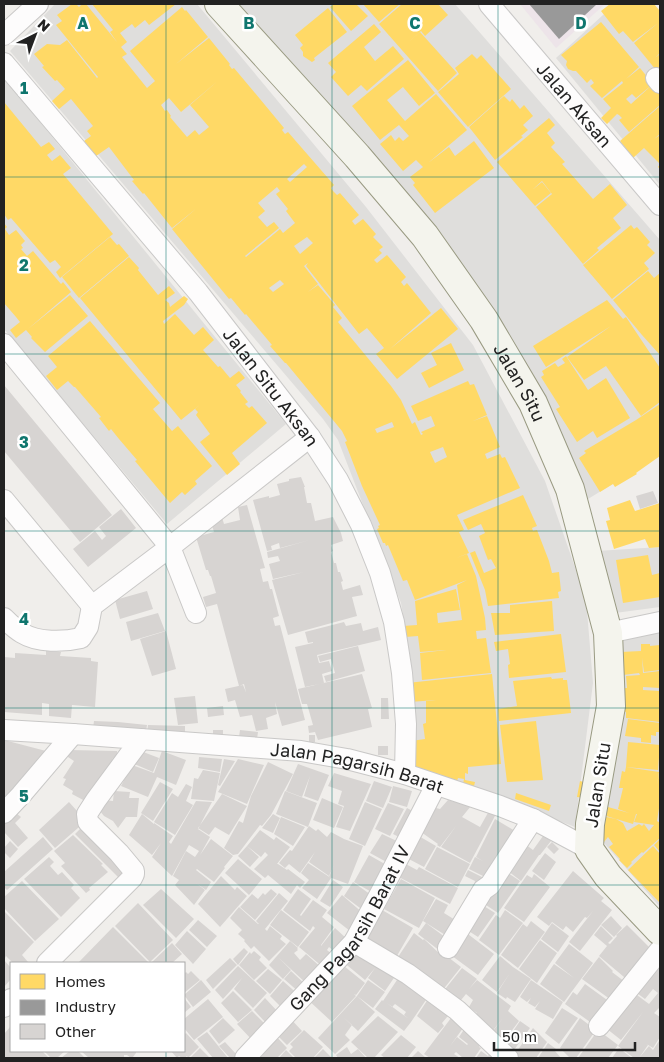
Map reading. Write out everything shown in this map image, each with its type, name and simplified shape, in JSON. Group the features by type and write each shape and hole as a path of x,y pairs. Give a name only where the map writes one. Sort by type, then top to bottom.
{"street":[{"path":"4,34 38,4"},
{"name":"Jalan Situ","path":"220,4 358,156 419,229 484,320 533,403 570,489 608,633 611,706 590,824 589,849"},
{"name":"Jalan Aksan","path":"489,4 660,205"},
{"name":"Jalan Situ Aksan","path":"4,63 198,292 310,437 338,480 361,526 380,573 394,622 403,681 406,724 405,774"},
{"path":"4,344 170,547 196,613"},
{"path":"4,618 12,627 23,634 37,639 68,641 81,638 88,627 92,606 310,437"},
{"path":"4,500 92,606"},
{"path":"608,633 660,622"},
{"name":"Jalan Pagarsih Barat","path":"4,730 301,751 347,759 405,774 533,819 589,849 608,876 659,932"},
{"path":"4,813 73,734"},
{"path":"48,962 134,874 134,870 88,822 87,814 141,739"},
{"name":"Gang Pagarsih Barat IV","path":"245,1058 354,942 436,785"},
{"path":"448,948 483,890 490,885 533,819"},
{"path":"598,1026 659,932"},
{"path":"354,942 408,974 457,1010 508,1058"}],"shaded area":[{"path":"55,4 197,4 366,207 473,345 545,481 586,599 593,683 575,827 412,765 413,674 401,603 338,440 323,419 10,51"},
{"path":"239,4 455,4 660,240 660,455 588,499 419,219"},
{"path":"520,4 605,4 556,48"},
{"path":"615,4 648,4 660,18 660,185 556,58"},
{"path":"4,78 286,424 167,524 4,329"},
{"path":"660,547 660,607 615,613 597,551"},
{"path":"660,628 660,907 598,836 617,644 640,631"}],"building: Homes":[{"path":"72,4 76,4 79,7 82,4 86,4 117,42 110,32 113,30 92,4 176,4 149,25 145,20 135,28 132,24 120,33 127,42 121,47 127,54 122,57 147,88 155,81 130,51 182,7 186,10 208,37 176,64 209,38 232,69 234,68 284,128 282,130 285,134 288,132 334,185 331,188 333,191 337,195 340,193 359,215 352,221 355,225 363,219 376,234 373,237 383,247 379,250 382,253 374,260 377,263 387,255 406,277 401,282 404,286 407,283 431,313 390,349 441,308 458,329 397,379 376,354 384,348 367,328 359,334 306,266 308,263 304,266 318,284 308,292 318,285 335,305 333,307 342,318 338,322 391,386 401,400 412,424 415,422 421,435 423,434 421,432 435,426 431,416 418,421 411,406 468,381 470,385 474,384 487,415 473,421 487,416 500,447 485,454 487,459 500,454 502,458 505,457 520,488 457,515 464,530 459,532 469,553 456,558 467,554 476,576 486,630 476,631 477,639 486,638 491,673 422,680 420,653 446,650 420,652 418,636 405,637 403,626 417,625 415,601 456,589 460,610 437,613 438,623 462,620 457,585 467,580 415,600 407,580 403,581 388,545 386,546 383,543 377,529 380,525 362,486 342,431 270,346 272,345 246,314 231,298 229,299 172,229 197,208 172,228 132,181 134,180 109,147 96,156 84,141 91,136 87,131 93,126 71,99 59,109 52,101 65,89 42,67 44,66 34,54 47,44 60,45 67,40 98,77 56,25 62,21 57,15","holes":["219,80 190,105 209,127 199,135 195,130 187,137 170,117 167,110 165,111 161,105 169,98 181,112","304,164 307,167 290,182 287,179","277,187 280,191 276,194 288,209 286,211 295,223 283,233 280,229 246,257 279,228 274,222 267,227 258,217 265,211 258,203","307,237 313,243 300,254 294,246","280,280 284,284 273,292 269,288","392,422 394,427 377,433 375,429","443,447 447,457 435,463 430,452"]},
{"path":"334,4 356,4 368,16 351,31 330,7"},
{"path":"363,4 400,4 379,22"},
{"path":"402,4 438,4 448,15 425,36 421,31 404,46 420,32 457,73 438,91 379,24"},
{"path":"610,4 654,4 660,11 660,53 655,58 660,54 660,75 634,43 658,23 633,42 623,31 619,34 601,11"},
{"path":"328,8 347,32 314,58 315,60 312,62 303,56 300,48 303,45 295,35"},
{"path":"601,22 639,67 626,79 640,68 653,84 660,93 660,105 629,132 619,120 622,118 617,114 607,124 601,118 611,108 603,99 623,83 622,81 602,98 590,86 594,83 591,79 587,83 576,71 568,69 567,61 561,55","holes":["653,84 631,104 626,99 632,94 636,98"]},
{"path":"374,24 381,32 364,47 375,61 393,46 404,59 367,91 361,85 348,96 331,77 336,72 328,63"},
{"path":"472,54 477,59 481,55 511,89 468,127 438,92 459,74 455,68"},
{"path":"408,60 435,93 419,106 403,87 387,100 405,121 436,94 467,130 428,163 449,147 455,156 474,141 494,168 435,213 413,185 415,183 410,177 423,167 416,160 403,171 380,144 391,135 395,141 399,137 403,141 409,136 399,125 380,140 352,106"},
{"path":"504,96 510,102 512,99 520,109 524,105 533,116 523,125 528,130 521,136 523,137 495,160 469,127"},
{"path":"4,102 41,147 49,142 55,149 47,155 52,161 60,155 71,168 63,174 113,234 60,278 56,272 61,267 55,260 50,263 11,218 8,220 4,214"},
{"path":"660,106 660,134 654,139 660,135 660,164 644,148 633,158 620,141"},
{"path":"549,118 555,125 547,133 555,143 551,147 565,162 562,164 593,199 610,184 627,205 613,218 621,228 597,248 599,250 583,264 536,207 552,194 542,181 532,190 542,182 551,193 535,206 497,162"},
{"path":"4,223 9,235 16,230 25,241 21,245 23,248 21,249 27,256 33,251 61,284 63,282 71,292 28,329 70,295 88,316 45,352 26,330 16,338 10,330 20,322 4,303"},
{"path":"631,225 634,229 637,227 650,242 647,245 655,253 644,263 649,269 612,299 583,265"},
{"path":"110,237 129,256 79,298 62,277"},
{"path":"129,257 158,295 169,286 175,293 165,300 169,303 170,307 184,296 188,299 184,305 163,321 164,324 175,314 194,335 203,327 214,340 203,350 230,378 239,371 245,378 236,385 248,402 245,404 249,408 252,406 267,423 232,453 240,464 227,475 200,442 210,434 196,415 198,412 195,409 201,404 181,420 80,298"},
{"path":"648,271 654,278 660,273 660,355 613,300"},
{"path":"607,300 623,319 626,317 660,368 660,402 641,416 606,366 584,380 567,357 611,326 546,367 533,346"},
{"path":"90,321 160,403 153,409 172,431 178,426 212,466 195,481 197,484 185,495 182,492 170,503 135,461 137,460 111,429 109,431 99,418 101,417 75,387 68,381 57,390 46,376 57,367 48,356"},
{"path":"451,343 464,370 429,388 421,373 437,365 431,353"},
{"path":"566,356 588,390 606,378 630,418 597,438 593,431 577,442 556,409 560,407 541,377 544,375 542,371 555,363 558,367 565,363 562,359"},
{"path":"660,404 660,456 637,474 615,487 613,484 600,492 579,458 586,453 584,451"},
{"path":"523,495 537,526 532,528 533,531 537,530 552,573 559,572 561,591 558,592 559,598 488,606 485,590 470,553 475,551 484,573 496,568 491,559 488,560 479,536 485,533 481,524 468,530 463,520"},
{"path":"630,500 635,511 660,503 660,547 649,548 645,539 614,549 606,521 610,520 607,508"},
{"path":"648,555 652,575 660,573 660,597 623,603 616,560"},
{"path":"552,601 554,631 495,635 491,613 510,613 510,605"},
{"path":"561,634 566,672 509,678 508,649 496,651 494,642"},
{"path":"641,644 650,644 650,646 660,645 660,670 644,672 642,658 643,673 660,671 660,688 643,687 643,690 660,691 660,722 626,718 626,712 622,711 622,688 627,688 626,676 640,675 639,673 623,675 621,652 641,651"},
{"path":"492,674 501,764 468,767 468,774 465,773 465,780 475,782 474,786 463,784 464,779 458,778 457,781 408,768 411,741 425,739 423,724 426,723 426,701 436,700 410,702 407,683"},
{"path":"551,677 552,679 563,678 563,680 567,680 571,713 499,721 498,709 517,706 513,681"},
{"path":"628,719 660,723 660,732 656,732 656,736 651,735 651,743 641,742 641,738 625,736"},
{"path":"536,721 543,780 507,782 500,725"},
{"path":"628,742 660,745 658,770 626,767"},
{"path":"626,767 659,772 657,785 660,774 660,802 657,821 660,823 660,838 631,862 627,868 609,847 613,844 608,837 604,842 597,837 602,816 616,819 623,823 627,831 639,824 642,826 644,824 649,831 654,825 634,822 637,814 633,824 606,816 608,807 629,813 618,809 623,788 619,788 622,771 625,772"},
{"path":"580,781 587,783 584,798 577,797"},
{"path":"516,793 551,805 549,811 515,799"},
{"path":"660,839 660,852 654,845"},
{"path":"653,846 660,854 660,903 628,870"}],"building: Industry":[{"path":"529,4 597,4 559,39"}],"building: Other":[{"path":"4,385 112,515 80,542 4,451"},
{"path":"301,477 305,487 307,503 311,503 315,521 333,517 341,533 343,541 331,545 333,551 331,552 343,581 341,582 343,590 360,585 363,595 352,597 357,616 288,635 272,580 304,572 273,579 269,564 280,561 278,556 268,558 267,552 310,540 280,548 279,543 271,546 272,550 267,551 253,500 280,495 277,484"},
{"path":"653,491 658,503 640,509 636,496"},
{"path":"247,505 265,568 260,569 263,582 268,581 270,589 272,589 279,616 273,618 275,626 280,625 305,720 282,726 275,702 277,714 266,718 268,729 256,731 252,715 240,717 235,700 228,702 225,689 239,686 217,604 206,607 203,597 216,593 211,576 208,570 206,570 196,537 214,532 211,522 221,514 224,524 240,520 238,507"},
{"path":"121,509 136,528 88,567 73,549 95,531 102,540 106,536 99,527"},
{"path":"147,591 153,609 120,619 115,600"},
{"path":"158,613 165,631 131,641 126,622"},
{"path":"344,622 346,626 361,623 363,631 378,627 381,640 317,655 319,663 329,661 332,671 322,674 324,683 305,687 295,647 313,643 308,643 305,632"},
{"path":"166,631 176,669 152,676 140,639"},
{"path":"358,646 365,671 326,682 324,676 335,673 331,659 320,662 318,656"},
{"path":"46,651 61,652 60,656 91,658 91,661 98,662 95,707 72,705 71,718 49,716 49,704 42,703 42,715 4,712 4,657 15,658 15,653 46,655"},
{"path":"362,674 372,708 368,709 372,727 318,740 315,732 309,733 308,726 313,725 307,704 302,704 298,689"},
{"path":"195,696 198,723 178,725 174,698"},
{"path":"381,698 388,698 389,719 381,719"},
{"path":"223,706 224,715 208,717 207,708"},
{"path":"94,721 147,725 146,732 93,728"},
{"path":"148,725 185,726 185,734 147,732"},
{"path":"213,730 223,730 223,738 213,737"},
{"path":"240,730 258,732 257,739 239,737"},
{"path":"309,735 315,735 315,742 309,742"},
{"path":"4,740 46,751 4,801"},
{"path":"378,746 388,746 388,755 378,755"},
{"path":"69,750 117,751 118,757 113,758 111,764 85,801 72,794 73,791 63,785 66,779 63,778 74,761 65,755"},
{"path":"138,750 159,758 153,772 132,763"},
{"path":"162,751 186,760 176,785 157,777 148,797 121,786 132,765 154,773"},
{"path":"199,757 222,759 220,772 198,768"},
{"path":"224,759 235,761 220,786 218,785"},
{"path":"238,759 264,765 247,804 218,792"},
{"path":"268,762 293,774 271,815 262,826 260,825 238,854 233,855 224,848 239,821 243,823 251,796"},
{"path":"298,764 329,775 318,801 304,796 310,776 302,797 286,791"},
{"path":"203,770 220,773 214,801 191,799 194,778 198,779"},
{"path":"334,773 371,784 350,831 336,827 344,806 338,804 342,791 328,786"},
{"path":"374,781 392,787 383,808 366,801"},
{"path":"160,782 173,789 153,821 141,813"},
{"path":"186,784 192,787 186,801 193,805 175,835 154,822 172,793 178,797"},
{"path":"393,786 412,791 407,807 389,802"},
{"path":"114,791 130,792 129,798 139,798 137,817 126,817 118,828 113,821 104,816 100,811 104,800 113,801"},
{"path":"285,791 317,803 308,827 276,814"},
{"path":"222,794 247,806 229,835 215,827 209,835 198,828"},
{"path":"322,798 343,807 334,828 313,820"},
{"path":"448,800 471,806 462,817 480,827 489,811 496,814 470,863 441,847 456,826 440,847 421,832 422,826 436,808 440,809"},
{"path":"196,801 212,802 198,829 210,837 200,855 211,839 233,856 214,882 196,870 211,882 206,890 196,883 205,890 194,905 175,885 179,880 173,876 186,851 195,857 199,851 189,845 172,876 152,857 161,843 152,855 129,835 142,814 173,836 169,842 171,844"},
{"path":"69,802 86,821 55,848 39,830"},
{"path":"365,802 382,809 365,846 349,839"},
{"path":"388,803 404,809 390,836 375,829"},
{"path":"407,808 418,814 403,839 393,834"},
{"path":"16,813 21,817 15,823 28,838 18,847 4,832 4,820"},
{"path":"273,814 280,818 273,833 262,828"},
{"path":"281,817 305,827 293,846 274,834"},
{"path":"495,819 520,834 489,879 469,869 475,857 483,861 476,857"},
{"path":"86,823 127,870 119,878 75,834"},
{"path":"309,826 316,831 318,829 327,837 331,832 363,846 348,884 329,877 334,865 329,876 309,862 315,852 300,873 289,864 285,868 279,863 290,850 292,851"},
{"path":"260,830 274,840 276,837 290,847 277,864 288,869 305,882 300,888 297,885 291,894 268,875 265,878 254,869 268,855 265,852 261,857 247,846"},
{"path":"382,834 403,844 392,865 370,853"},
{"path":"73,835 103,864 101,865 108,872 89,888 90,890 86,893 61,866 65,863 54,851"},
{"path":"417,835 436,846 424,867 405,857"},
{"path":"543,836 551,841 521,881 504,868 525,844 533,850"},
{"path":"43,837 53,849 7,890 4,887 4,872"},
{"path":"10,841 18,849 10,858 4,852 4,848"},
{"path":"552,842 559,849 554,854 547,847"},
{"path":"247,846 259,857 250,867 238,856"},
{"path":"437,847 470,864 458,887 425,869"},
{"path":"545,853 556,862 544,880 532,871"},
{"path":"369,855 390,867 375,894 354,882"},
{"path":"49,857 54,862 50,866 58,875 62,872 74,885 71,888 80,898 61,917 24,879"},
{"path":"238,859 262,879 249,895 225,873"},
{"path":"402,862 417,870 419,867 458,888 450,904 395,875"},
{"path":"308,863 331,878 317,899 302,888 309,880 301,873"},
{"path":"468,870 486,879 476,886 474,885 475,881 465,876"},
{"path":"505,871 520,881 498,913 480,901"},
{"path":"573,871 604,898 601,901 612,910 580,951 569,942 593,911 587,918 585,917 573,932 566,926 563,930 552,922 549,926 537,917"},
{"path":"534,874 550,887 524,922 504,908 527,875 532,878"},
{"path":"221,876 235,890 237,887 247,896 220,927 198,904"},
{"path":"401,879 435,898 419,928 384,909"},
{"path":"333,880 343,887 330,907 320,901"},
{"path":"22,881 59,919 35,941 4,908 4,897"},
{"path":"353,882 374,897 364,911 344,896"},
{"path":"161,889 194,919 176,938 143,905"},
{"path":"271,889 277,894 255,920 240,907 252,894 258,899 263,893 265,895"},
{"path":"298,889 311,899 300,915 313,900 327,910 322,917 334,927 321,946 335,928 347,939 336,953 329,947 327,950 334,956 324,968 299,947 315,928 313,926 310,931 283,910"},
{"path":"279,893 288,901 265,929 267,931 270,926 282,936 280,939 286,944 269,961 254,946 251,949 238,934 242,930 230,918 239,907 259,924 256,921"},
{"path":"342,895 364,914 350,931 327,913"},
{"path":"436,899 448,905 444,913 460,923 450,938 423,921"},
{"path":"138,903 173,940 150,962 115,926"},
{"path":"479,903 495,913 478,937 464,928"},
{"path":"377,907 413,928 394,961 358,939"},
{"path":"281,910 309,932 298,947 270,925"},
{"path":"505,910 523,923 499,955 479,940 496,915 500,918"},
{"path":"4,911 34,942 22,955 28,962 12,962 4,956"},
{"path":"611,916 622,928 614,937 601,925"},
{"path":"198,920 217,936 207,947 189,930"},
{"path":"531,921 545,932 518,968 501,955 523,924 527,927"},
{"path":"426,923 449,940 440,951 418,934"},
{"path":"552,923 569,936 558,952 541,939"},
{"path":"627,925 655,953 630,982 599,956 607,946 594,935 601,926 613,938 608,943 610,944 616,935"},
{"path":"113,927 148,962 79,962"},
{"path":"187,931 206,949 193,964 175,945"},
{"path":"464,931 494,954 478,975 448,953"},
{"path":"414,933 424,939 442,956 444,954 461,967 442,991 398,957"},
{"path":"540,940 557,953 537,983 519,969"},
{"path":"290,941 298,948 294,953 300,960 306,954 323,969 308,985 279,958 291,970 283,979 269,965"},
{"path":"172,943 182,954 173,962 152,962"},
{"path":"569,944 593,963 564,1002 540,984 554,964 574,978 555,963"},
{"path":"358,947 398,972 385,991 368,978 375,968 365,980 342,961"},
{"path":"244,948 248,952 238,965 233,959"},
{"path":"254,951 261,957 259,960 267,968 254,980 239,965 250,952 251,954"},
{"path":"500,956 531,979 515,1002 497,993 510,973 497,992 482,980"},
{"path":"599,957 612,972 629,985 614,1002 582,979"},
{"path":"230,958 237,965 213,989 206,980"},
{"path":"4,960 10,967 10,980 4,987"},
{"path":"652,960 660,966 660,1007 654,1013 660,1017 660,1037 653,1048 645,1043 648,1045 639,1058 634,1058 618,1046 643,1012 621,1040 602,1025 629,989 649,1004 658,993 653,989 645,999 630,988"},
{"path":"339,962 365,983 356,995 354,994 356,996 332,1022 306,998"},
{"path":"238,966 267,993 253,1008 234,989 242,978 223,999 215,990"},
{"path":"462,968 477,979 469,989 477,980 511,1006 508,1011 519,1021 504,1041 493,1031 503,1018 490,1034 472,1019 477,1013 469,1007 473,1000 466,994 457,1005 442,993"},
{"path":"268,969 282,980 270,994 256,981"},
{"path":"191,971 200,980 185,992 185,973 188,974"},
{"path":"291,971 307,986 300,993 284,979"},
{"path":"399,977 428,997 404,1031 375,1009","holes":["395,1004 406,1012 404,1015 409,1019 392,1007"]},
{"path":"201,980 211,992 193,1007 185,994"},
{"path":"368,980 385,992 373,1008 357,996"},
{"path":"531,980 563,1002 553,1019 535,1009 540,1001 535,1007 528,1003 531,998 527,1002 520,997"},
{"path":"283,981 301,997 286,1012 270,996"},
{"path":"585,984 614,1005 597,1027 565,1004 573,992 577,995"},
{"path":"233,991 252,1010 238,1022 221,1003"},
{"path":"357,996 375,1012 358,1031 352,1025 345,1035 350,1040 335,1054 318,1038"},
{"path":"430,996 453,1010 442,1023 444,1026 438,1033 417,1016"},
{"path":"265,998 279,1013 271,1015 265,1022 254,1010"},
{"path":"185,999 191,1007 185,1012"},
{"path":"208,999 223,1017 194,1040 185,1029 185,1018"},
{"path":"562,1008 578,1018 559,1044 545,1033"},
{"path":"252,1011 267,1026 253,1041 237,1024"},
{"path":"454,1014 466,1024 450,1046 457,1037 468,1044 459,1037 467,1025 484,1039 479,1047 481,1048 474,1058 463,1058 456,1052 454,1054 460,1058 430,1058 424,1054"},
{"path":"378,1016 398,1032 374,1058 368,1058 351,1042"},
{"path":"289,1017 302,1031 287,1045 274,1032"},
{"path":"223,1018 235,1030 219,1044 209,1031"},
{"path":"580,1018 596,1030 576,1058 570,1058 560,1048"},
{"path":"520,1021 530,1028 514,1050 505,1043"},
{"path":"10,1027 10,1052 43,1052 49,1058 4,1058 4,1034"},
{"path":"533,1028 547,1042 536,1058 520,1058 515,1054"},
{"path":"304,1030 323,1047 313,1058 296,1058 289,1051 293,1047 290,1044"},
{"path":"598,1030 618,1045 608,1058 578,1058"},
{"path":"207,1032 228,1058 213,1058 197,1039"},
{"path":"185,1034 199,1047 188,1058 187,1056 182,1058 179,1056 177,1058 172,1052 185,1052"},
{"path":"274,1034 287,1048 277,1058 253,1058"},
{"path":"401,1035 416,1047 407,1058 385,1058 381,1055"},
{"path":"659,1041 660,1058 639,1058 649,1046 653,1050"},
{"path":"225,1042 237,1055 233,1058 230,1058 219,1046"},
{"path":"548,1043 556,1049 555,1051 561,1058 538,1058"},
{"path":"347,1047 351,1054 358,1049 366,1058 338,1058 336,1055"},
{"path":"200,1048 210,1058 190,1058"},
{"path":"619,1048 632,1058 612,1058"},
{"path":"323,1049 332,1058 314,1058"},
{"path":"493,1049 501,1058 476,1058 481,1051 488,1056"},
{"path":"286,1050 294,1058 279,1058"},
{"path":"418,1051 426,1058 411,1058"},
{"path":"45,1052 64,1052 57,1058 51,1058"},
{"path":"69,1052 79,1052 85,1058 61,1058"},
{"path":"82,1052 136,1052 131,1058 124,1055 124,1058 89,1058"}]}
